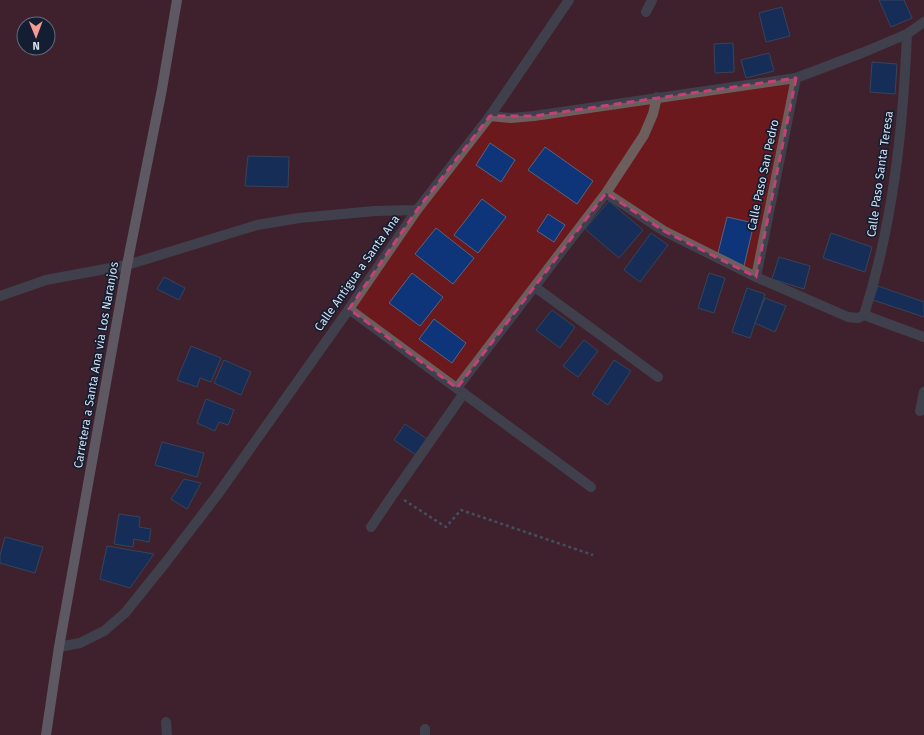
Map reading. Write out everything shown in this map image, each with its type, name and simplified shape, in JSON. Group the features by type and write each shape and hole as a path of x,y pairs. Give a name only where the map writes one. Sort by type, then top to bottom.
{"main road":[{"name":"Carretera a Santa Ana via Los Naranjos","path":"46,735 59,647 127,265 178,0"}],"street":[{"name":"Calle Antigua a Santa Ana","path":"59,647 80,643 104,631 125,613 166,562 218,494 417,210 490,116 569,0"},
{"path":"646,12 652,0"},
{"path":"490,116 510,118 534,116 796,78 907,34 924,22"},
{"name":"Calle Paso Santa Teresa","path":"864,315 884,241 897,164 904,95 907,34"},
{"name":"Calle Paso San Pedro","path":"756,277 796,78"},
{"path":"371,527 460,391 535,287 606,194 644,135 654,114 657,97"},
{"path":"606,194 664,231 756,277 848,317 858,318 864,315 924,338"},
{"path":"0,296 46,280 127,265 257,226 299,218 375,211 417,210"},
{"path":"535,287 658,377"},
{"path":"349,309 591,487"},
{"path":"920,411 924,392"},
{"path":"166,722 166,735"}],"path":[{"path":"394,493 446,527 461,510 593,555"}],"highlighted area":[{"path":"796,78 756,277 664,231 606,193 457,388 349,309 417,210 490,116 534,116"}],"shaded area":[{"path":"0,0 924,0 924,735 0,735"}],"building":[{"path":"879,0 904,0 912,18 891,27"},
{"path":"782,7 790,36 766,42 759,13"},
{"path":"733,43 734,72 715,73 714,44"},
{"path":"769,53 774,71 746,78 741,60"},
{"path":"872,62 897,64 895,94 870,92"},
{"path":"490,143 515,160 501,182 476,165"},
{"path":"545,147 593,181 577,204 528,170"},
{"path":"248,156 289,157 288,187 245,186"},
{"path":"482,199 506,217 478,253 454,235"},
{"path":"609,201 643,230 619,258 585,229"},
{"path":"548,214 565,225 554,242 537,231"},
{"path":"727,217 754,223 744,266 718,253"},
{"path":"436,228 474,258 453,284 415,254"},
{"path":"651,233 668,245 640,282 624,270"},
{"path":"831,233 872,247 865,272 823,258"},
{"path":"779,257 810,266 804,289 772,279"},
{"path":"412,273 443,297 420,326 389,303"},
{"path":"709,273 725,278 714,313 698,308"},
{"path":"164,277 185,288 179,300 157,289"},
{"path":"878,286 924,302 924,317 873,300"},
{"path":"747,288 765,294 750,338 732,332"},
{"path":"765,298 786,306 775,332 755,323"},
{"path":"552,310 575,327 560,348 536,330"},
{"path":"434,319 466,343 452,363 419,339"},
{"path":"584,340 598,351 578,377 563,366"},
{"path":"191,346 221,358 211,382 200,378 197,387 177,380"},
{"path":"224,360 251,372 241,395 214,383"},
{"path":"614,360 631,371 608,405 592,394"},
{"path":"206,399 234,410 228,425 219,422 215,431 197,423"},
{"path":"405,424 427,439 416,455 394,440"},
{"path":"162,442 204,453 197,477 155,465"},
{"path":"184,479 201,483 187,509 171,499"},
{"path":"119,514 140,517 139,527 151,529 149,542 134,539 133,547 114,544"},
{"path":"5,537 43,547 35,573 0,563 0,555"},
{"path":"107,546 154,554 130,588 100,579"}]}
